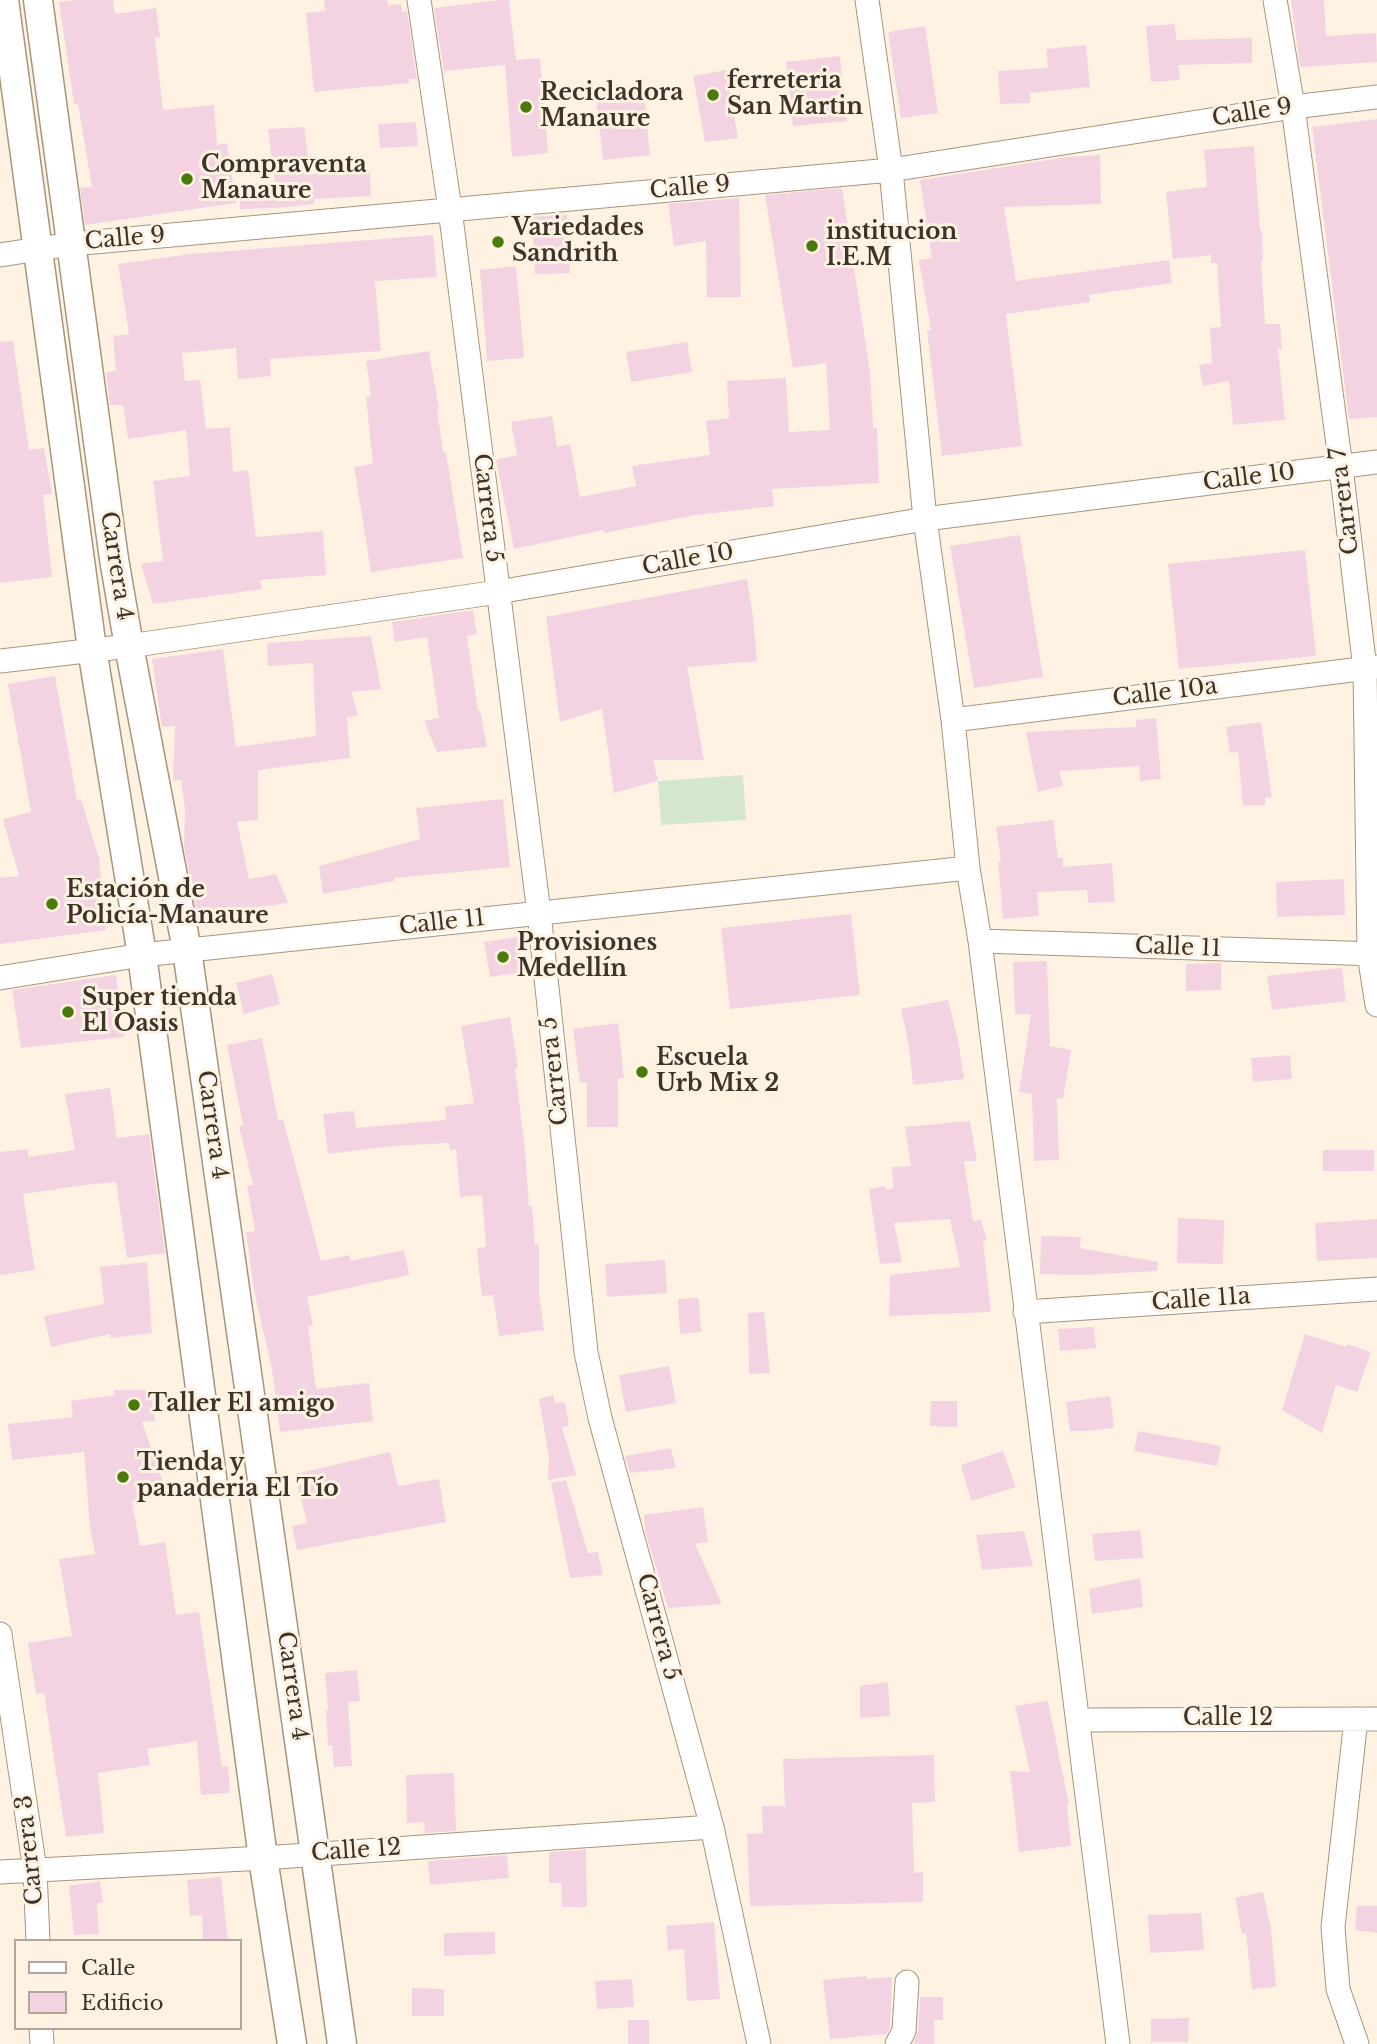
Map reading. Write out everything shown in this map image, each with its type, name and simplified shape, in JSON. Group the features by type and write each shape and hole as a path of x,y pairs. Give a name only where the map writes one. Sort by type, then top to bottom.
{"street":[{"name":"Carrera 4","path":"4,0 92,649 142,955 263,1858 292,2044"},
{"name":"Carrera 4","path":"38,0 114,559 187,950 342,2044"},
{"name":"Carrera 5","path":"419,0 450,209 539,913 586,1352 600,1418 712,1827 759,2044"},
{"path":"867,0 891,170 925,519 953,720 968,868 980,941 1118,2044"},
{"name":"Carrera 7","path":"1275,0 1293,107 1371,668 1373,954 1377,1004"},
{"name":"Calle 9","path":"0,255 72,244 891,170 1293,107 1377,97"},
{"name":"Calle 10","path":"0,662 129,646 498,592 925,519 1377,462"},
{"name":"Calle 10a","path":"953,720 1371,668"},
{"name":"Calle 11","path":"0,978 142,955 968,868"},
{"name":"Calle 11","path":"980,941 1373,954"},
{"name":"Calle 11a","path":"1025,1312 1377,1289"},
{"name":"Carrera 3","path":"0,1634 35,1870 38,1939"},
{"path":"1357,2044 1338,1989 1333,1927 1367,1719"},
{"name":"Calle 12","path":"1079,1720 1367,1719"},
{"name":"Calle 12","path":"0,1872 263,1858 712,1827"},
{"path":"897,2044 904,2031 907,1982"}],"green space":[{"path":"743,775 746,820 661,825 658,781"}],"building":[{"path":"113,0 115,14 156,8 160,37 155,38 163,110 214,105 217,145 227,143 236,203 85,225 80,188 92,187 78,104 74,104 59,2"},
{"path":"324,0 387,0 388,5 401,4 402,12 407,11 417,79 409,79 409,83 314,92 306,13 325,11"},
{"path":"509,0 516,60 540,58 548,153 512,157 505,65 445,71 445,79 434,8"},
{"path":"1291,0 1324,0 1326,36 1376,33 1377,62 1300,67"},
{"path":"1175,24 1176,40 1252,38 1252,63 1178,65 1180,80 1151,82 1146,26"},
{"path":"925,26 938,113 901,118 888,32"},
{"path":"1086,45 1090,87 1030,93 1030,103 1000,104 998,71 1048,68 1046,49"},
{"path":"840,56 847,121 793,126 786,62"},
{"name":"ferreteria San Martin","path":"726,70 738,138 705,142 693,76"},
{"path":"644,93 650,155 603,160 596,98"},
{"path":"1377,119 1377,417 1349,419 1312,127"},
{"path":"416,122 418,146 380,148 378,124"},
{"path":"304,127 310,174 370,172 371,196 314,199 314,204 278,208 240,209 239,184 275,183 268,129"},
{"path":"1254,146 1262,230 1265,324 1280,324 1282,349 1278,349 1285,420 1233,425 1229,381 1203,386 1199,365 1212,363 1210,328 1221,327 1217,263 1211,263 1211,255 1173,259 1166,192 1207,187 1204,150"},
{"path":"1100,155 1101,204 1004,207 1016,281 1169,260 1172,283 1089,295 1090,302 1006,314 1022,446 942,456 927,330 931,330 919,260 932,258 920,180 1067,157"},
{"path":"842,188 870,372 873,428 877,428 879,483 772,489 774,506 695,515 604,533 603,530 514,549 496,460 517,455 511,422 552,416 557,447 570,444 580,497 636,486 632,466 710,455 706,421 729,418 727,381 786,378 789,432 830,430 826,363 793,368 765,195"},
{"path":"739,198 741,297 707,297 706,241 674,246 668,204"},
{"path":"567,215 570,273 535,274 532,217"},
{"path":"433,235 437,277 375,281 381,351 270,359 271,376 238,379 236,348 182,353 185,381 200,380 206,429 230,427 233,472 248,470 256,537 323,531 326,575 260,580 262,589 153,604 141,564 163,561 153,481 190,476 186,430 128,439 123,405 110,405 106,372 116,371 113,336 129,334 118,264 190,254"},
{"path":"516,266 524,358 487,361 480,270"},
{"path":"13,341 29,450 44,448 52,494 43,495 52,577 0,583 0,342"},
{"path":"687,342 692,372 631,382 626,352"},
{"path":"429,351 443,452 446,452 463,558 371,572 354,467 373,464 366,397 371,396 366,361"},
{"path":"1020,535 1043,677 974,688 950,546"},
{"path":"1305,550 1316,656 1179,669 1168,564"},
{"path":"747,579 757,661 687,667 704,760 653,760 658,781 614,793 602,709 560,722 546,617"},
{"path":"473,610 477,634 467,636 478,711 480,710 487,747 437,752 424,721 439,718 427,637 395,642 392,622"},
{"path":"371,636 381,689 352,692 358,716 347,717 350,758 258,770 258,820 237,822 249,879 276,874 288,903 197,915 184,847 185,808 181,780 173,781 175,726 162,727 152,659 223,649 236,747 316,736 313,663 268,666 267,643"},
{"path":"55,676 77,800 81,799 99,858 106,930 0,944 0,878 19,876 3,819 31,812 8,684"},
{"path":"1156,718 1161,779 1140,781 1139,766 1059,771 1063,786 1038,792 1026,732 1136,727 1136,720"},
{"path":"1261,722 1272,797 1265,798 1265,805 1243,806 1238,752 1230,753 1226,727"},
{"path":"503,799 510,867 394,878 394,881 323,894 319,866 420,839 416,808"},
{"path":"1053,820 1058,858 1063,858 1063,867 1112,863 1115,902 1088,903 1087,890 1037,892 1039,916 1003,919 998,862 1001,861 996,827"},
{"path":"1344,879 1345,915 1277,917 1276,882"},
{"path":"851,914 860,995 730,1009 721,928"},
{"name":"Provisiones Medellín","path":"517,937 522,972 490,977 484,942"},
{"path":"1047,961 1050,1046 1071,1050 1063,1099 1057,1098 1059,1160 1034,1161 1032,1094 1019,1092 1031,1014 1015,1014 1013,962"},
{"path":"1221,963 1221,990 1186,991 1186,964"},
{"path":"1342,968 1346,1001 1272,1010 1267,976"},
{"path":"272,974 280,1004 244,1014 236,983"},
{"name":"Super tienda El Oasis","path":"116,975 124,1037 21,1048 12,990"},
{"path":"948,1000 964,1079 913,1085 909,1046 901,1009"},
{"path":"510,1017 518,1067 515,1068 529,1206 532,1206 535,1245 539,1244 539,1293 544,1330 499,1336 493,1295 482,1296 479,1272 477,1248 486,1247 482,1195 460,1197 456,1149 450,1150 449,1143 392,1146 328,1154 323,1114 354,1111 356,1128 446,1120 445,1107 474,1103 461,1026"},
{"path":"618,1023 624,1078 618,1079 618,1127 587,1127 587,1082 580,1083 573,1029"},
{"path":"262,1038 278,1120 283,1119 321,1261 350,1255 350,1261 404,1250 409,1275 307,1297 313,1325 308,1326 316,1389 369,1383 373,1421 280,1432 272,1369 254,1291 246,1232 255,1231 247,1186 253,1185 239,1126 243,1125 227,1045"},
{"path":"1290,1055 1292,1079 1253,1082 1251,1058"},
{"path":"110,1088 117,1138 149,1134 165,1253 127,1258 116,1182 85,1185 23,1194 35,1270 0,1275 0,1152 28,1149 28,1157 75,1150 65,1094"},
{"path":"970,1121 977,1161 964,1161 973,1221 981,1220 987,1240 983,1241 991,1312 889,1316 890,1275 960,1267 950,1219 894,1223 902,1262 880,1264 869,1189 885,1186 886,1190 893,1188 892,1167 911,1166 905,1127"},
{"path":"1323,1150 1374,1150 1374,1171 1323,1171"},
{"path":"1178,1218 1224,1220 1223,1264 1177,1263"},
{"path":"1377,1219 1377,1258 1317,1261 1315,1223"},
{"path":"1041,1236 1081,1237 1080,1248 1158,1262 1157,1271 1040,1274"},
{"path":"665,1260 667,1293 607,1297 605,1264"},
{"path":"147,1262 152,1333 111,1338 110,1334 51,1347 44,1316 104,1304 100,1267"},
{"path":"699,1298 701,1332 680,1334 678,1299"},
{"path":"764,1312 770,1373 749,1374 748,1313"},
{"path":"1094,1327 1096,1348 1060,1351 1058,1329"},
{"path":"1305,1334 1371,1352 1357,1392 1336,1385 1322,1433 1282,1410"},
{"path":"669,1366 676,1403 626,1412 619,1375"},
{"path":"114,1390 151,1390 155,1421 142,1422 168,1496 132,1501 140,1546 165,1542 176,1615 199,1612 222,1767 228,1766 230,1793 201,1795 197,1741 147,1749 150,1765 98,1773 104,1833 66,1837 44,1693 36,1694 28,1643 72,1636 59,1559 95,1554 84,1452 12,1460 8,1424 73,1417 71,1401 115,1395"},
{"path":"553,1395 555,1403 565,1402 569,1426 562,1427 576,1475 548,1480 549,1457 539,1399"},
{"path":"1110,1396 1114,1428 1070,1431 1066,1402"},
{"path":"931,1401 957,1401 957,1427 930,1426"},
{"path":"1138,1431 1221,1446 1217,1466 1134,1451"},
{"path":"671,1448 676,1468 630,1473 625,1456"},
{"path":"1003,1451 1016,1487 971,1501 961,1465"},
{"path":"390,1452 398,1486 439,1479 446,1522 297,1550 292,1526 307,1523 295,1474"},
{"path":"566,1480 588,1553 598,1552 603,1575 570,1578 551,1483"},
{"path":"703,1507 708,1542 695,1544 722,1604 668,1608 646,1534 644,1515"},
{"path":"1140,1530 1143,1558 1095,1561 1092,1534"},
{"path":"1024,1531 1033,1566 982,1570 976,1535"},
{"path":"1140,1578 1143,1607 1092,1614 1089,1589"},
{"path":"357,1670 360,1701 348,1702 352,1766 334,1767 332,1745 328,1746 325,1673"},
{"path":"888,1682 890,1716 860,1718 860,1686"},
{"path":"1048,1701 1069,1805 1071,1846 1019,1852 1010,1771 1030,1772 1015,1706"},
{"path":"934,1755 935,1802 912,1803 914,1873 923,1872 923,1902 750,1906 747,1834 763,1833 762,1806 785,1806 783,1759"},
{"path":"454,1773 456,1831 425,1833 424,1822 407,1823 406,1775"},
{"path":"586,1850 587,1907 562,1907 561,1883 549,1883 549,1852"},
{"path":"507,1855 509,1878 430,1885 428,1861"},
{"path":"221,1877 228,1939 203,1939 202,1915 190,1916 187,1880"},
{"path":"100,1881 103,1902 97,1904 99,1934 74,1935 69,1886"},
{"path":"1263,1892 1271,1929 1276,1987 1252,1989 1246,1933 1242,1934 1235,1898"},
{"path":"1357,1906 1377,1906 1377,1933 1355,1930"},
{"path":"1201,1913 1204,1950 1150,1953 1148,1915"},
{"path":"714,1922 720,1999 687,2001 684,1949 668,1950 666,1926"},
{"path":"495,1932 495,1954 444,1956 444,1933"},
{"path":"867,1976 867,1979 892,1977 890,2027 887,2034 830,2039 823,1980"},
{"path":"632,1979 634,2007 597,2009 595,1981"},
{"path":"412,1988 444,1989 444,2016 412,2016"},
{"path":"920,1997 943,1997 943,2020 934,2020 934,2044 913,2044 918,2032"},
{"path":"1189,2018 1188,2042 1151,2042 1151,2019"},
{"path":"628,2020 649,2020 649,2044 628,2044"}],"place":[{"name":"ferreteria San Martin","path":"713,95"},
{"name":"Recicladora Manaure","path":"526,107"},
{"name":"Compraventa Manaure","path":"187,179"},
{"name":"Variedades Sandrith","path":"498,242"},
{"name":"institucion I.E.M","path":"812,246"},
{"name":"Estación de Policía-Manaure","path":"52,904"},
{"name":"Provisiones Medellín","path":"503,957"},
{"name":"Super tienda El Oasis","path":"68,1012"},
{"name":"Escuela Urb Mix 2","path":"642,1072"},
{"name":"Taller El amigo","path":"134,1405"},
{"name":"Tienda y panaderia El Tío","path":"123,1477"}]}
